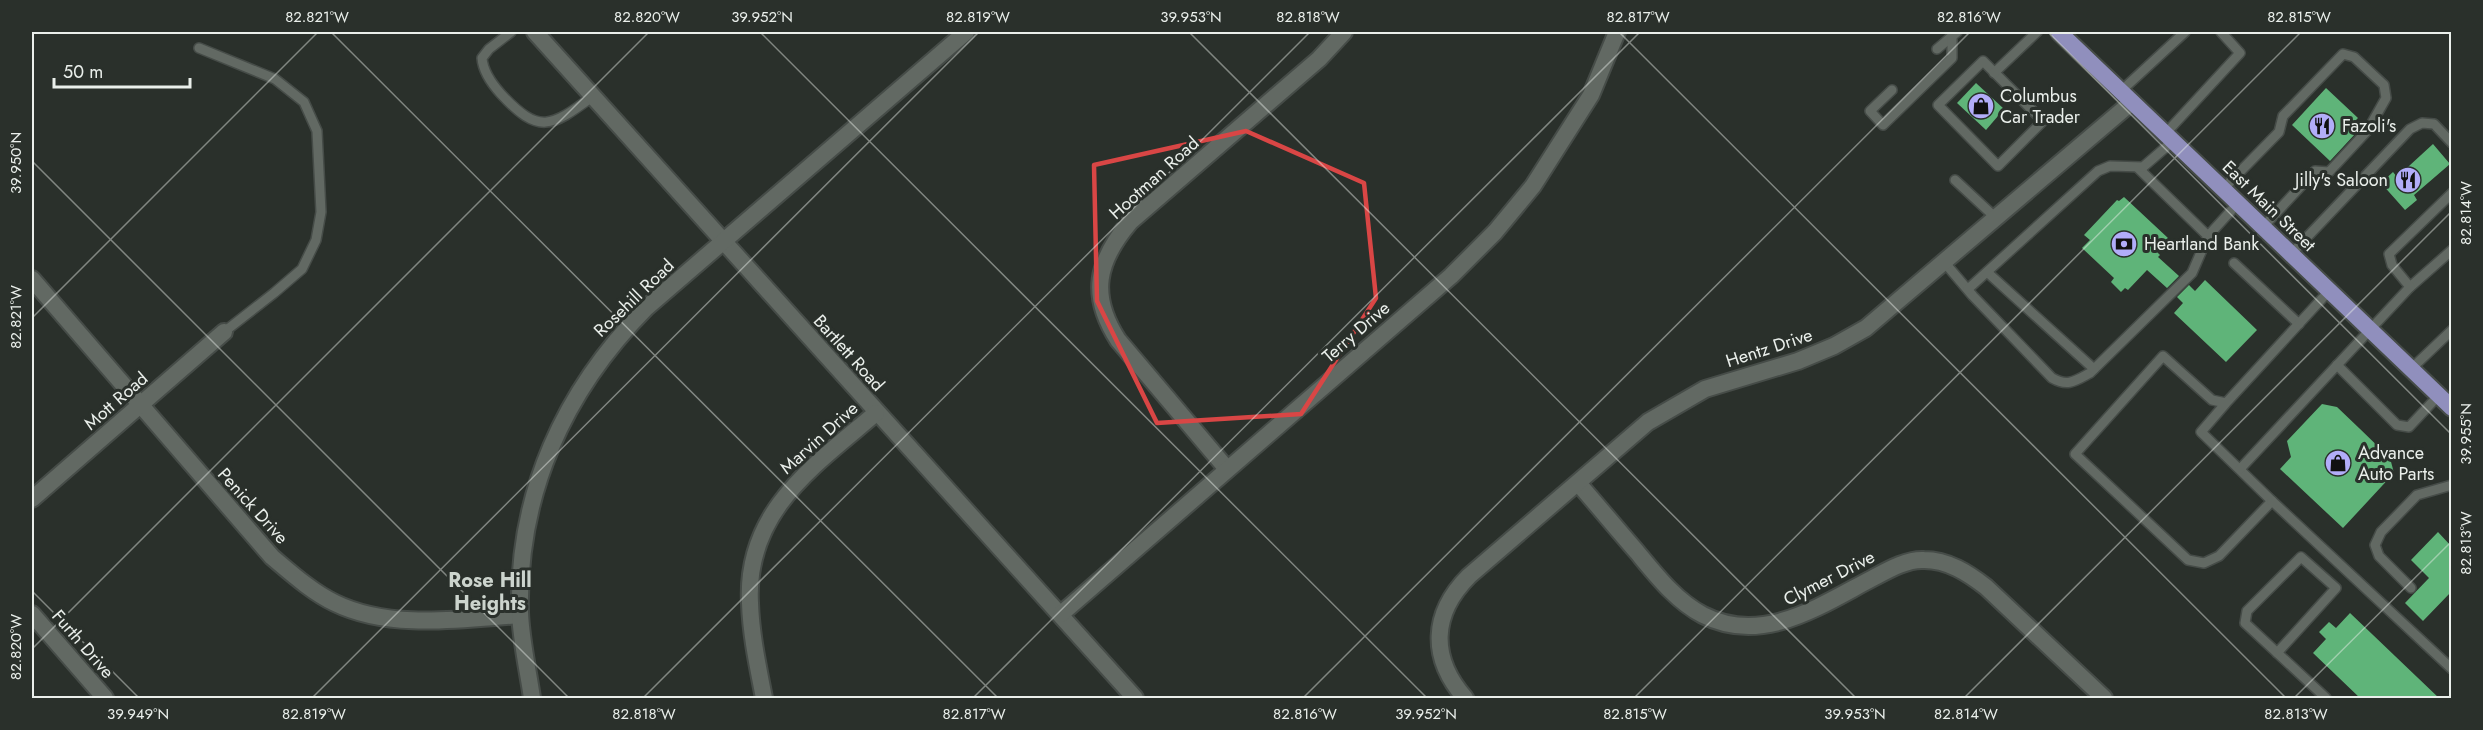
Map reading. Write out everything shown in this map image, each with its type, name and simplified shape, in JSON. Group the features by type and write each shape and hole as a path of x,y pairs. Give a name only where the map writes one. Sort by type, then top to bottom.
{"main road":[{"name":"East Main Street","path":"2059,32 2451,408"}],"street":[{"name":"Bartlett Road","path":"535,32 1136,699"},
{"name":"Rosehill Road","path":"532,699 520,615 520,586 531,508 541,471 569,407 598,361 625,330 723,242 966,32"},
{"name":"Hootman Road","path":"1227,469 1118,340 1106,322 1101,300 1100,279 1105,257 1130,222 1318,59 1344,32"},
{"name":"Terry Drive","path":"1061,614 1451,276 1495,232 1533,186 1591,95 1617,32"},
{"name":"Hentz Drive","path":"1466,699 1444,668 1440,639 1447,604 1457,587 1648,422 1705,389 1798,361 1834,346 1866,328 1996,219 2126,97"},
{"name":"Penick Drive","path":"32,279 272,557 301,581 335,603 375,615 411,621 520,615"},
{"name":"Mott Road","path":"32,499 224,332"},
{"name":"Marvin Drive","path":"764,699 750,601 753,560 762,534 772,514 800,478 876,413"},
{"name":"Clymer Drive","path":"1578,483 1664,583 1683,602 1703,616 1728,624 1753,626 1778,624 1803,615 1890,569 1923,559 1940,562 1957,568 1986,587 2099,697"},
{"name":"Furth Drive","path":"32,614 105,699"}],"lane":[{"path":"511,32 489,49 482,58 482,68 494,87 519,113 530,120 543,122 564,118 592,97"},
{"path":"1994,73 2037,32"},
{"path":"2126,97 2185,32"},
{"path":"1970,292 1987,272 2098,171 2110,166 2138,168 2151,162 2169,137 2240,53 2221,32"},
{"path":"1937,49 1955,34"},
{"path":"1892,90 1870,111 1883,125 1952,58 1955,34"},
{"path":"199,48 275,79 304,102 317,131 321,212 316,240 302,268 224,332"},
{"path":"2223,189 2279,132 2283,116 2343,54 2354,57 2384,85 2386,98 2368,130 2329,172 2315,171 2263,227"},
{"path":"1983,61 1994,73 2043,121 1998,166 1938,105 1983,61"},
{"path":"2291,254 2410,129 2422,123 2434,123 2451,143"},
{"path":"2138,168 2208,236"},
{"path":"1955,180 1996,219"},
{"path":"2410,287 2392,264 2389,254 2451,193"},
{"path":"1945,263 2052,378 2071,384 2094,369 2192,273 2208,236 2238,203"},
{"path":"2240,469 2410,287 2451,250"},
{"path":"2234,263 2299,324"},
{"path":"1987,272 2094,369"},
{"path":"2329,291 2201,432 2451,669"},
{"path":"2411,369 2451,330"},
{"path":"2226,403 2212,400 2163,356 2075,454 2188,560 2204,563 2219,556 2272,501"},
{"path":"2337,365 2397,425 2409,427 2439,395"},
{"path":"2411,588 2379,556 2375,545 2381,532 2417,495 2451,485"},
{"path":"2277,653 2336,588 2301,557 2247,611 2245,623 2326,699"}],"highlighted area":[{"path":"1246,131 1364,183 1376,298 1301,414 1157,423 1097,301 1094,165"}],"building":[{"name":"Columbus Car Trader","path":"1976,83 2004,109 1986,130 1957,103"},
{"name":"Fazoli's","path":"2326,88 2358,118 2349,127 2356,133 2330,161 2292,125"},
{"name":"Jilly's Saloon","path":"2433,144 2450,164 2414,195 2417,200 2405,210 2381,183 2393,172 2397,177"},
{"name":"Heartland Bank","path":"2124,197 2168,238 2156,251 2160,255 2158,257 2179,276 2167,288 2147,270 2128,290 2125,288 2121,292 2111,282 2114,278 2082,248 2090,240 2084,235 2117,200"},
{"path":"2205,280 2257,330 2226,362 2174,313 2183,303 2177,297 2189,285 2195,291"},
{"name":"Advance Auto Parts","path":"2322,404 2337,407 2359,428 2390,458 2394,473 2343,528 2280,469 2291,457 2287,441"},
{"path":"2438,532 2451,546 2451,592 2423,621 2405,603 2429,578 2411,560"},
{"path":"2350,613 2440,699 2361,699 2313,653 2326,639 2319,632 2329,622 2336,628"}],"place":[{"name":"Columbus Car Trader","path":"1981,106"},
{"name":"Fazoli's","path":"2322,126"},
{"name":"Jilly's Saloon","path":"2408,180"},
{"name":"Heartland Bank","path":"2124,244"},
{"name":"Advance Auto Parts","path":"2338,463"}],"district":[{"name":"Rose Hill Heights","path":"490,592"}]}
